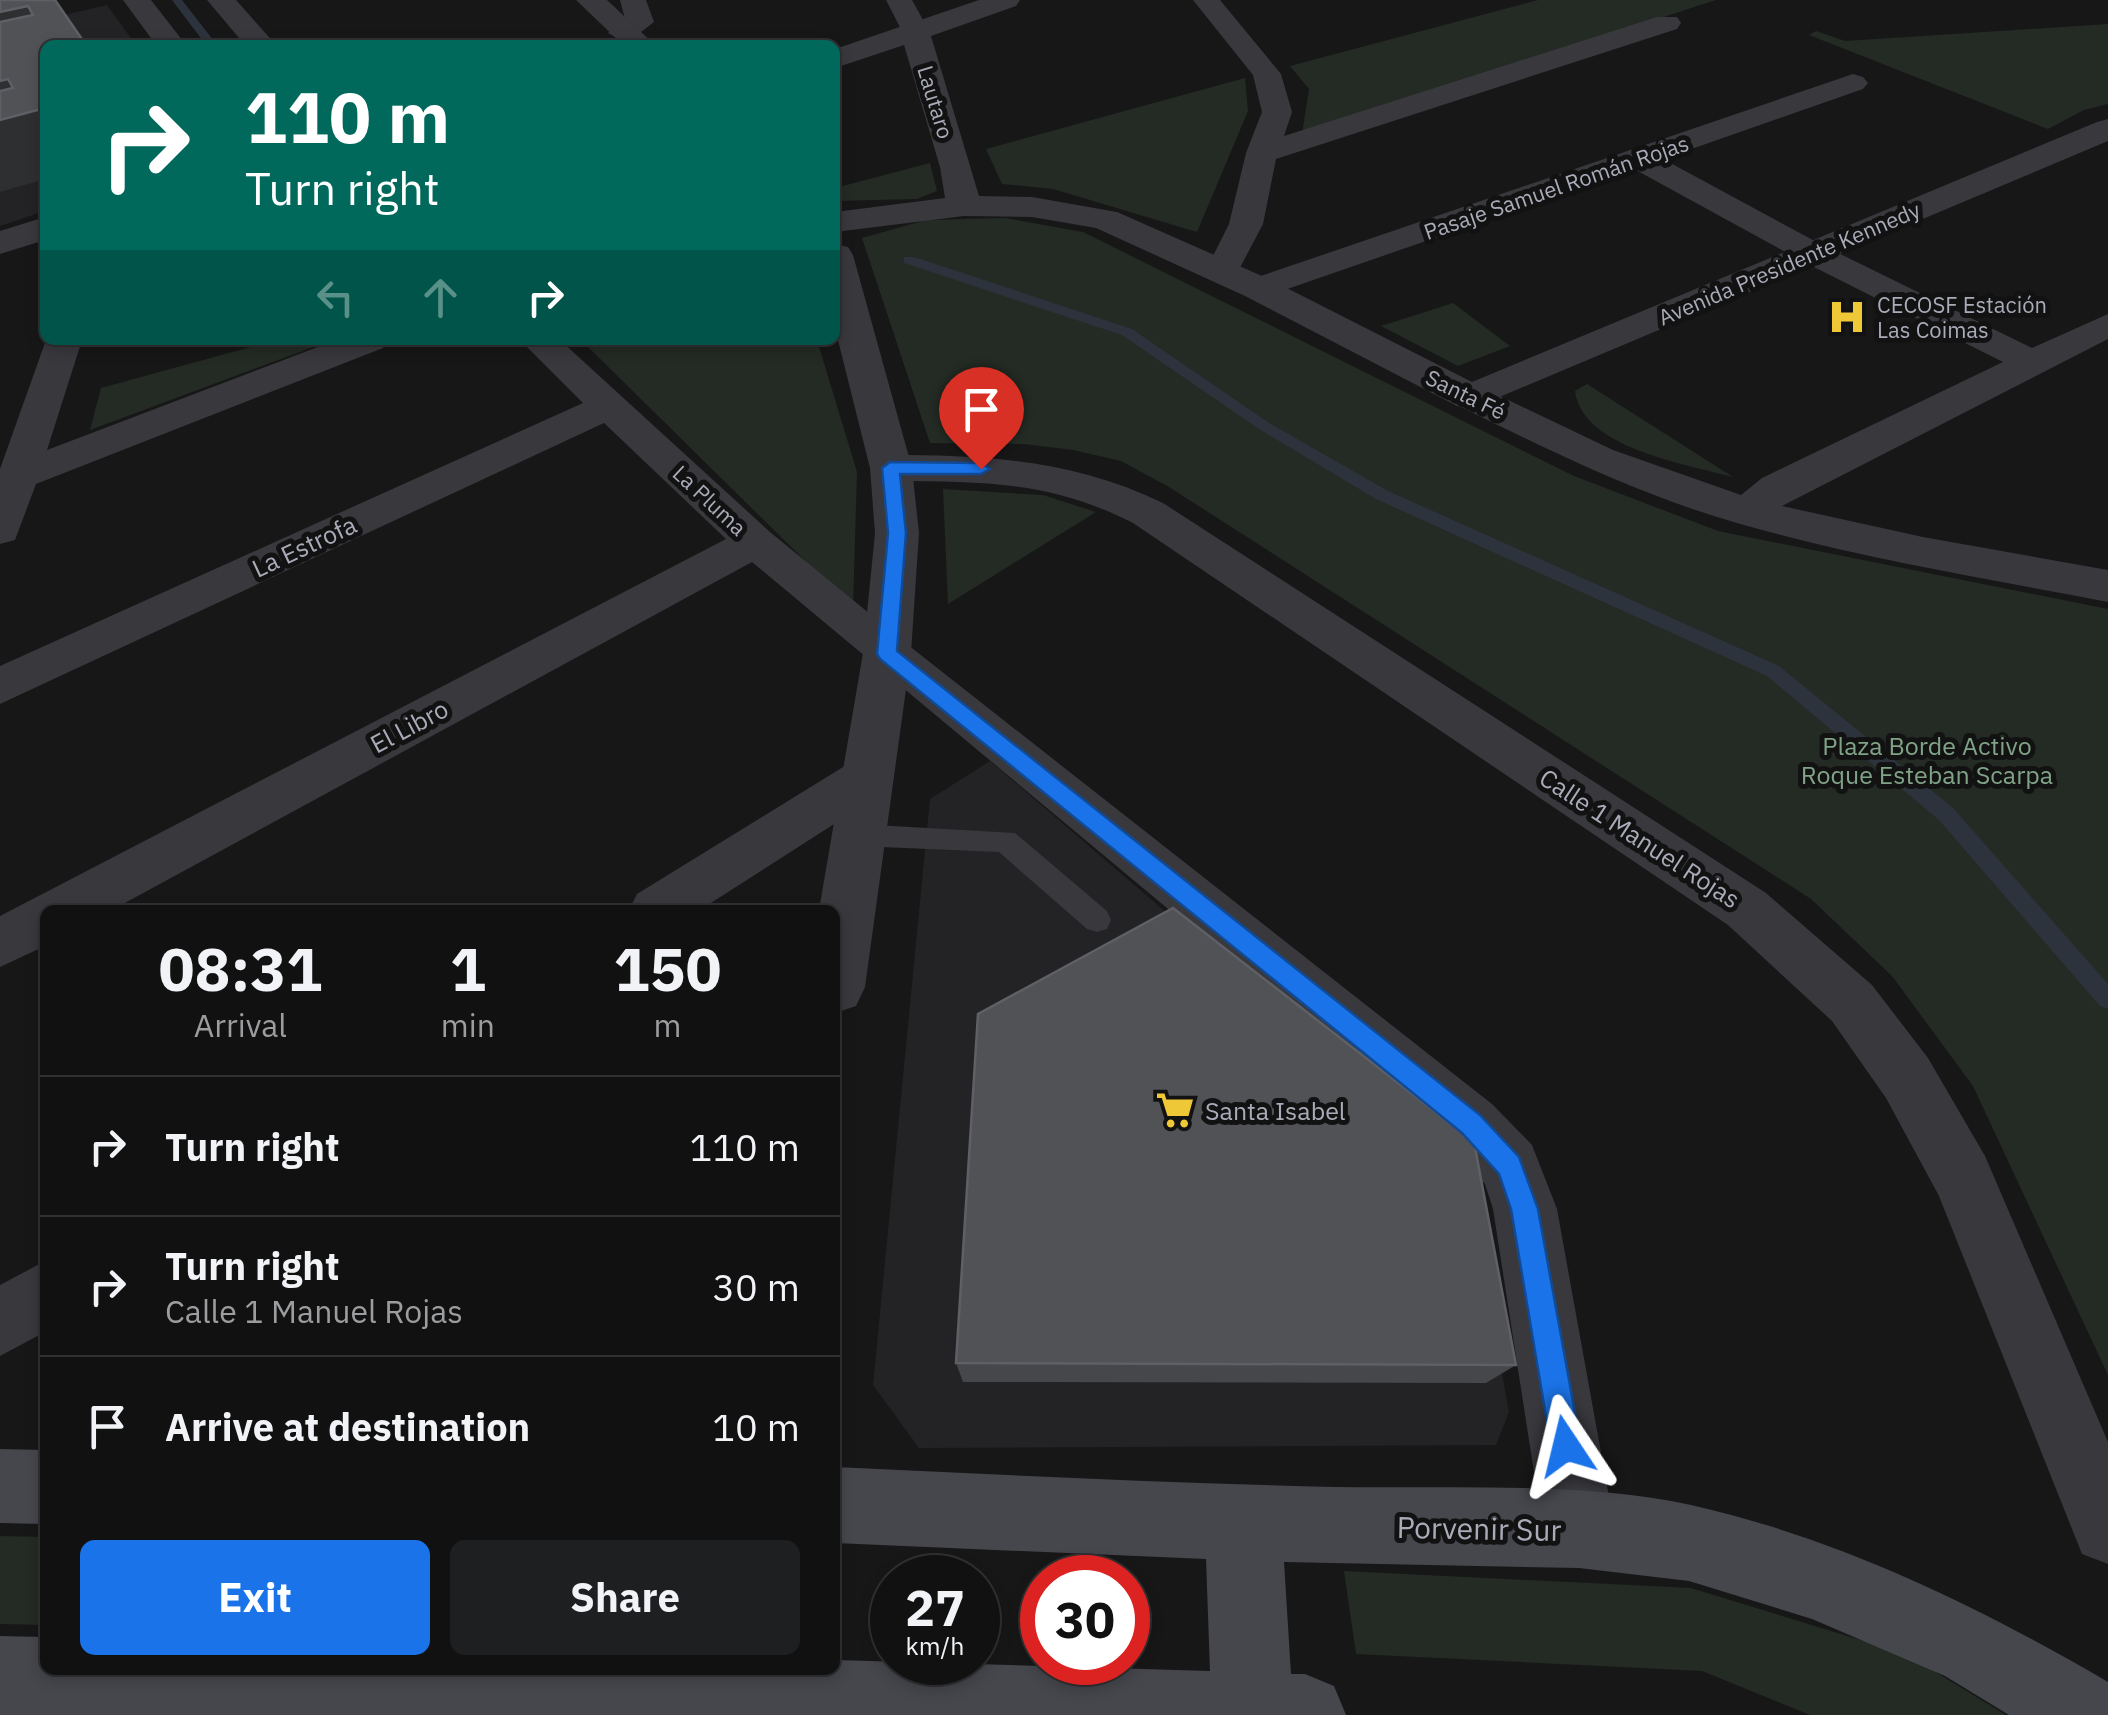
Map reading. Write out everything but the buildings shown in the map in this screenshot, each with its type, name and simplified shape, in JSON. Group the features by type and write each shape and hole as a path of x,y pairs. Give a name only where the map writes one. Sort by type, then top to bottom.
{"main road":[{"path":"0,1486 40,1486"},
{"name":"Porvenir Sur","path":"840,1505 1244,1523 1578,1530 1689,1543 1816,1581 1973,1648 2086,1715"},
{"path":"1244,1523 1253,1714"},
{"path":"0,1676 1305,1715"}],"street":[{"path":"137,0 167,40"},
{"path":"590,0 631,39 640,22 639,10 632,0"},
{"path":"840,56 907,14 1006,0"},
{"path":"1206,0 1267,74 1277,112 1262,153 1246,224 1222,272"},
{"path":"224,1 257,40"},
{"name":"Lautaro","path":"907,14 957,167 964,206"},
{"path":"1262,153 1667,23"},
{"name":"Pasaje Samuel Román Rojas","path":"1258,288 1639,160 1852,83"},
{"name":"Avenida Presidente Kennedy","path":"1470,398 2108,129"},
{"path":"1639,160 1812,253 2032,362"},
{"name":"Santa Fé","path":"840,221 964,206 1032,207 1105,220 1258,288 1470,398 1600,459 1747,512 1922,552 2108,586"},
{"path":"0,243 40,230"},
{"path":"840,274 890,468 897,533 887,654 840,954"},
{"path":"1747,512 1777,488 2108,325"},
{"path":"1,527 62,345"},
{"path":"16,478 357,345"},
{"name":"La Pluma","path":"543,345 755,542 887,654 1471,1124 1510,1166 1524,1209 1578,1530"},
{"name":"La Estrofa","path":"0,686 608,406"},
{"name":"Calle 1 Manuel Rojas","path":"890,468 1011,469 1108,491 1148,513 1747,910 1798,951 1852,1003 1908,1078 1962,1178 2108,1528"},
{"name":"El Libro","path":"72,905 755,542"},
{"path":"664,905 866,778"},
{"path":"0,943 40,922"},
{"path":"0,1323 40,1297"}],"lane":[{"path":"858,835 1004,841 1097,920"}],"shaded area":[{"path":"107,5 132,40 40,40 40,213 0,226 0,30"},
{"path":"990,761 1465,1169 1509,1412 1496,1445 919,1448 873,1385 930,799"}],"green space":[{"path":"1538,0 1716,0 1302,134 1309,89 1290,66"},
{"path":"2108,24 2108,104 2084,110 2048,129 1809,35 1816,31 1845,41"},
{"path":"1245,78 1248,111 1197,232 1053,189 1002,184 986,149"},
{"path":"930,163 937,191 917,199 840,201 840,187"},
{"name":"Plaza Borde Activo Roque Esteban Scarpa","path":"1005,218 1083,232 1574,476 1718,531 2108,609 2108,1375 1973,1086 1892,976 1811,899 1169,487 1121,461 1024,444 930,443 862,238 926,220"},
{"path":"1453,303 1510,346 1458,366 1381,326"},
{"path":"258,345 319,345 90,430 101,388"},
{"path":"586,345 819,345 857,472 853,608"},
{"path":"1587,384 1733,477 1664,459 1615,440 1582,411 1575,391"},
{"path":"943,489 1043,495 1096,512 948,604"},
{"path":"0,1536 40,1537 40,1625 0,1624"},
{"path":"1344,1571 1691,1588 1906,1654 2006,1715 1810,1715 1702,1671 1356,1654"}],"waterway":[{"path":"177,0 208,40"},
{"path":"909,260 1127,332 1264,426 1382,495 1773,671 1946,814 2108,999"}],"place":[{"name":"CECOSF Estación Las Coimas","path":"1847,317"},
{"name":"Santa Isabel","path":"1175,1110"}],"route":[{"path":"981,469 890,468 897,533 887,654 1471,1124 1510,1166 1524,1209 1566,1446"}]}
